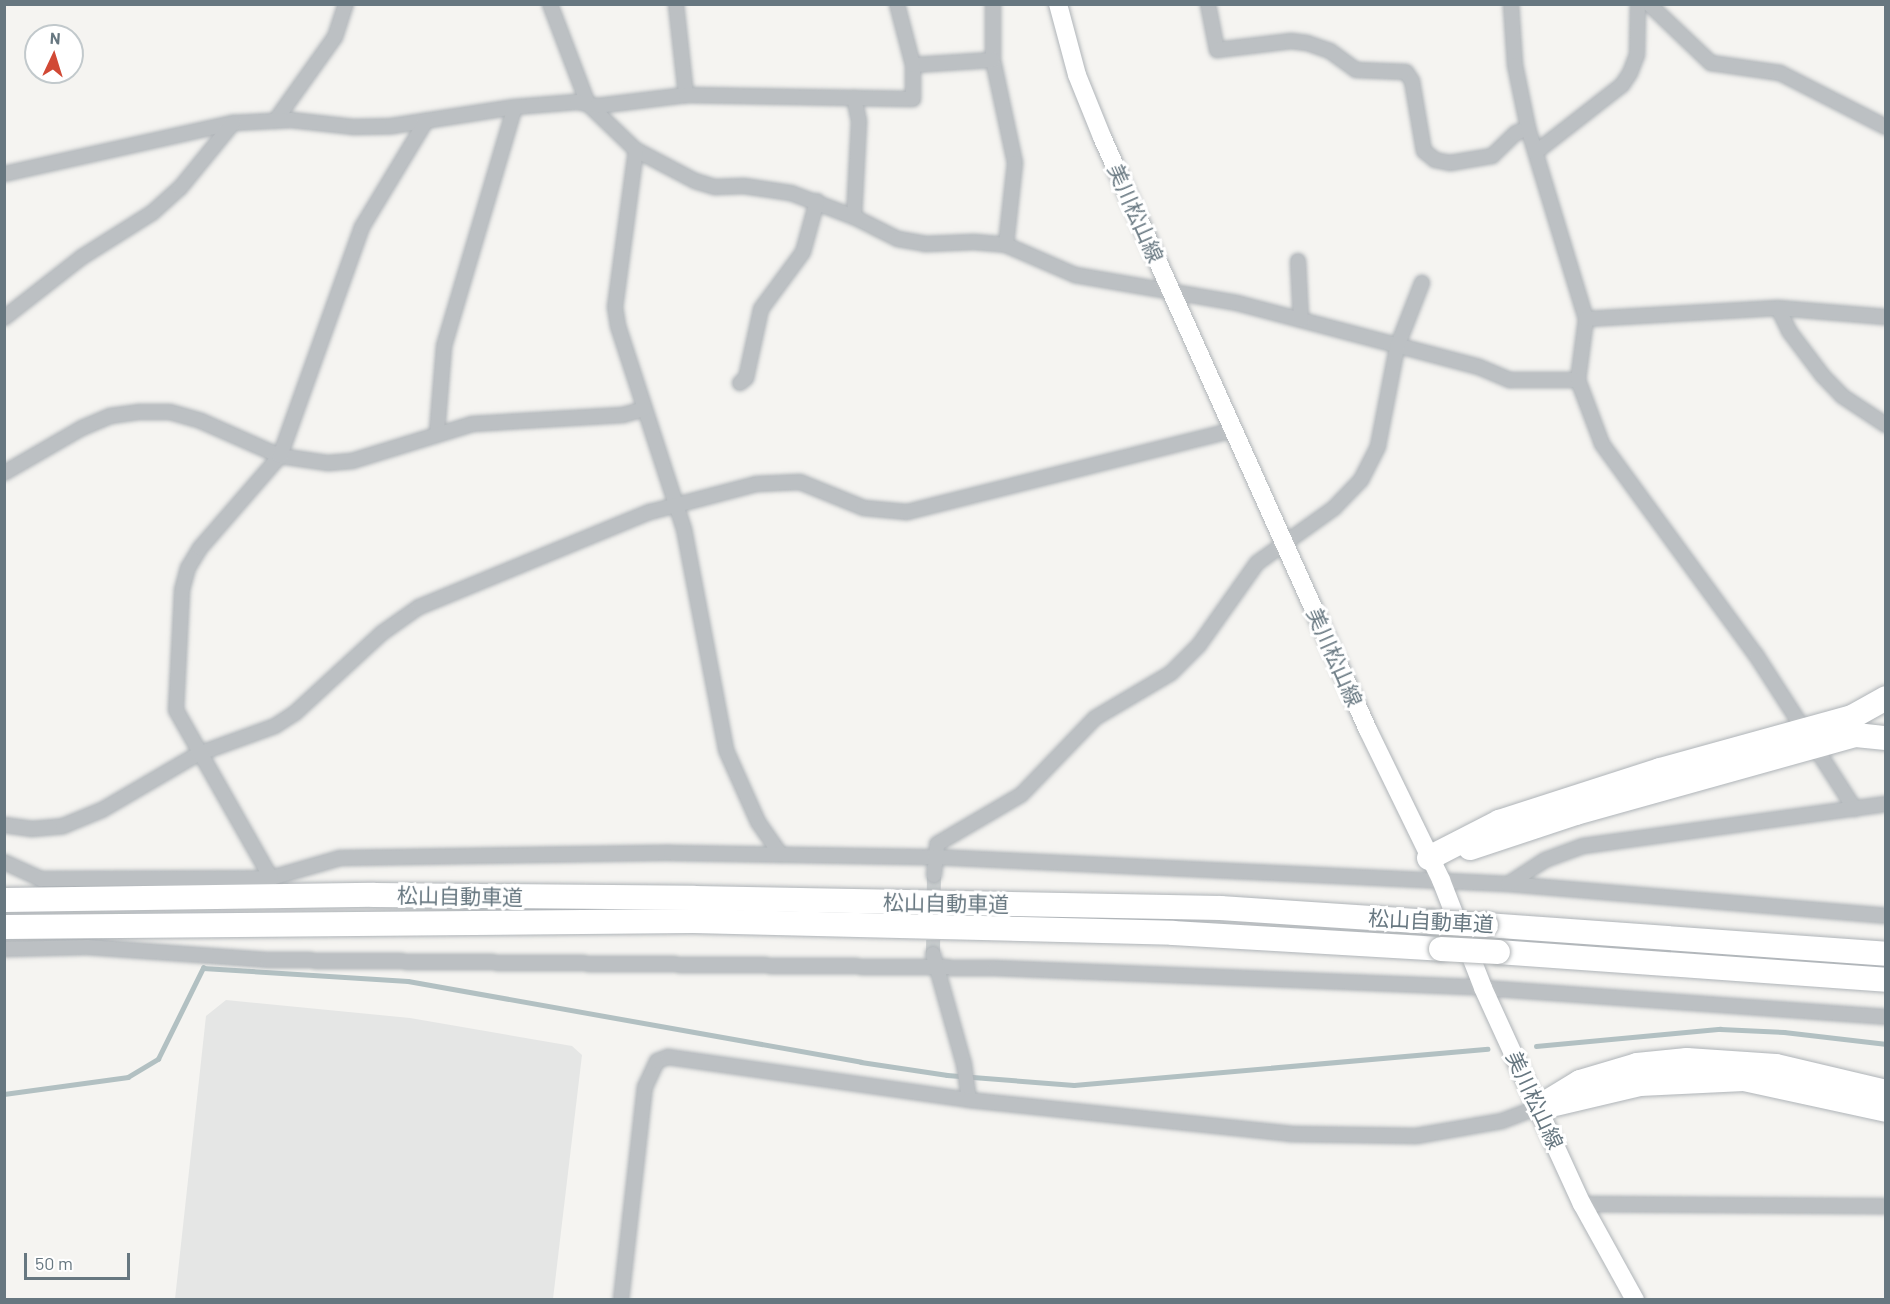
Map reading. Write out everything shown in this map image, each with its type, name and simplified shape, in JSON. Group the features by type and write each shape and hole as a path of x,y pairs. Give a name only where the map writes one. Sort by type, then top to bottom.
{"highway":[{"path":"1429,858 1497,841 1576,813 1809,739 1886,698"},
{"path":"1809,739 1856,735 1886,738"},
{"name":"松山自動車道","path":"4,900 297,896 1221,908 1880,953"},
{"name":"松山自動車道","path":"4,927 274,923 825,924 1173,933 1498,952 1886,980"},
{"path":"1808,973 1886,986"},
{"path":"1539,1107 1580,1082 1637,1065 1687,1060 1776,1066 1886,1092"},
{"path":"1539,1107 1640,1084 1734,1079 1886,1110"}],"main road":[{"name":"美川松山線","path":"1058,4 1077,75 1102,137 1286,546 1441,880 1483,988 1582,1204 1635,1299"}],"street":[{"path":"275,121 335,37 346,4"},
{"path":"550,4 588,105 636,150 695,181 715,187 769,188 817,201 910,242 1006,245 1075,275 1173,294 1237,303 1510,380 1578,380"},
{"path":"676,4 686,95"},
{"path":"4,174 233,123 275,121 354,128 426,121 515,107 588,105 686,95 913,99 913,65 897,4"},
{"path":"993,4 993,60 1015,163 1006,245"},
{"path":"1208,4 1217,50 1291,41 1307,43 1330,51 1356,70 1406,72 1412,81 1424,151 1435,160 1450,163 1492,156 1516,133 1528,128"},
{"path":"1511,4 1515,65 1528,128 1586,320 1578,380 1602,444 1621,475 1661,522 1736,627 1855,809"},
{"path":"1536,152 1622,85 1630,74 1637,55 1638,4"},
{"path":"1649,4 1711,63 1780,73 1886,127"},
{"path":"913,65 993,60"},
{"path":"854,98 859,121 854,217"},
{"path":"437,432 444,346 515,107"},
{"path":"271,878 181,722 176,699 182,590 188,568 200,548 280,456 362,227 426,121"},
{"path":"4,318 82,257 152,213 180,188 233,123"},
{"path":"636,150 615,307 644,409 684,529 726,750 758,822 781,855"},
{"path":"740,383 746,378 760,309 803,252 817,201"},
{"path":"1298,261 1301,320"},
{"path":"934,875 934,857 938,844 1021,795 1095,718 1171,673 1199,645 1257,563 1286,546 1334,508 1371,464 1398,347 1422,283"},
{"path":"1586,320 1778,308 1886,317"},
{"path":"1778,308 1789,331 1823,376 1842,396 1886,425"},
{"path":"4,473 82,428 110,416 140,412 171,412 201,421 280,456 304,462 352,461 437,432 472,424 623,415 644,409"},
{"path":"4,825 31,829 63,826 102,810 198,754 275,726 295,713 382,633 419,608 529,560 675,506 756,484 800,482 864,508 907,512 1234,430"},
{"path":"1508,884 1545,860 1583,846 1886,804"},
{"path":"4,862 20,865 41,879 271,878 340,858 671,852 934,857 1508,884 1886,916"},
{"path":"4,949 87,947 267,960 935,969 1483,988 1886,1017"},
{"path":"933,954 935,969 969,1083 969,1100"},
{"path":"621,1299 645,1087 657,1061 680,1057 969,1100 1356,1138 1459,1131 1539,1107"},
{"path":"1582,1204 1886,1206"}],"shaded area":[{"path":"226,1000 410,1018 572,1046 582,1055 553,1299 175,1299 206,1016"}],"waterway":[{"path":"4,1094 128,1077 158,1059 203,968 408,981 861,1062 947,1075 1074,1085 1487,1049"},
{"path":"1536,1046 1720,1029 1784,1032 1886,1044"}],"tunnel":[{"path":"933,954 934,875"}]}
